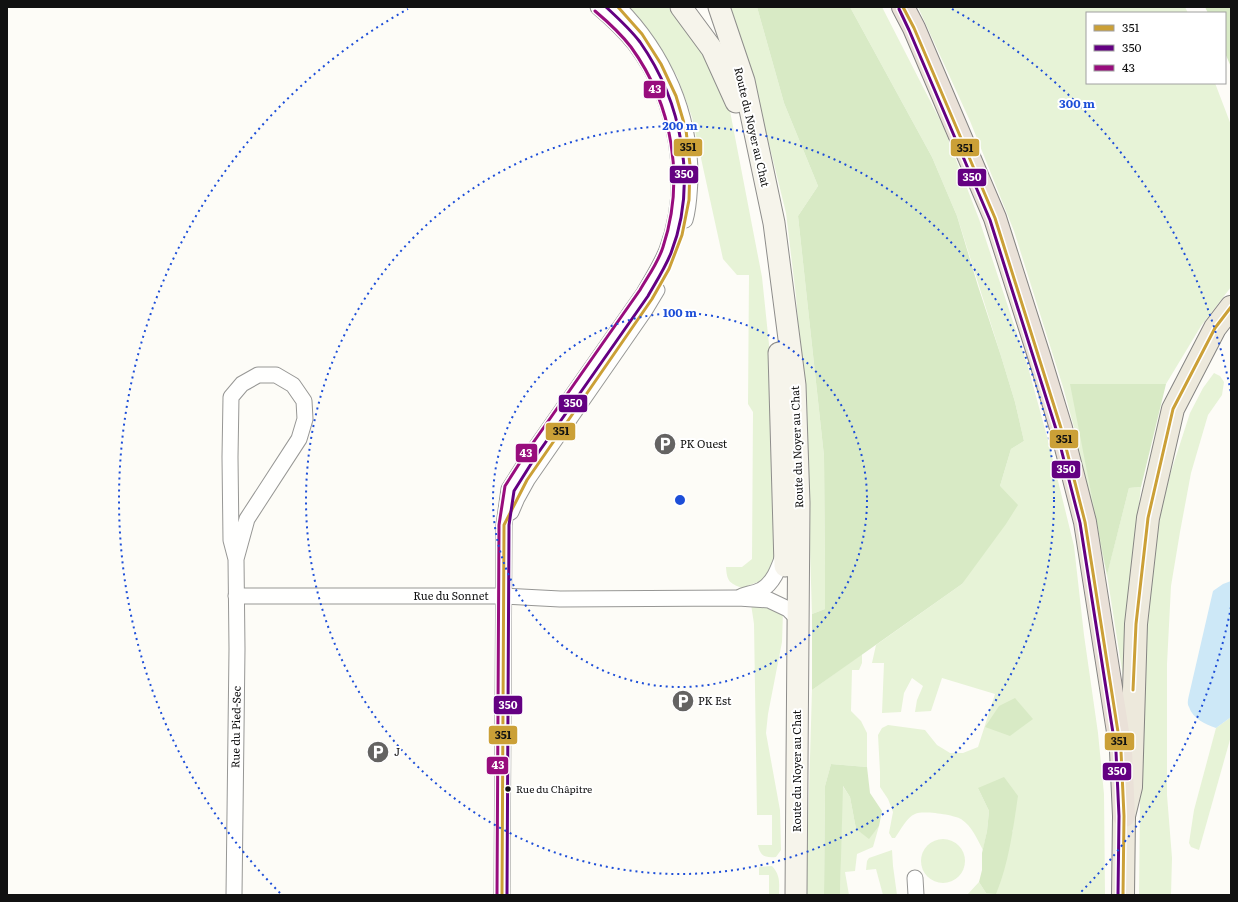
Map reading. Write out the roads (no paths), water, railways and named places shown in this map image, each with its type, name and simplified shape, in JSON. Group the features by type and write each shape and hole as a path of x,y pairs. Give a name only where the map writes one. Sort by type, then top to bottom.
{"highway":[{"path":"903,7 914,28 995,218 1061,428 1085,522 1121,751 1124,816"}],"main road":[{"path":"1123,895 1124,816 1131,788 1136,624 1148,518 1173,409 1214,328 1231,307"}],"street":[{"path":"502,895 504,525 509,489 532,453 644,293 658,269 674,228 680,186 676,140 662,90 636,44 616,22 598,7"},
{"path":"504,525 527,480 645,310 669,270 686,217 689,196 688,146 683,118 676,95 666,73 648,43 618,7"},
{"path":"681,7 712,49 736,102"},
{"name":"Route du Noyer au Chat","path":"706,7 736,102 764,238 779,352 784,551 793,614 796,895"},
{"name":"Route du Noyer au Chat","path":"719,7 744,81 774,223 795,385 799,503 785,800 787,869 786,895"},
{"path":"276,375 293,385 304,401 306,420 299,439 247,519 236,559 232,540 230,457 231,397 242,384 258,376 276,375"},
{"name":"Rue du Sonnet","path":"738,598 761,590 773,580 780,566 784,551"},
{"name":"Rue du Pied-Sec","path":"234,895 237,649 236,559"},
{"name":"Rue du Sonnet","path":"236,596 504,596 560,599 738,598 769,600 793,614"},
{"path":"915,878 916,895"}],"water":[{"path":"1231,581 1231,717 1216,728 1204,723 1193,715 1188,704 1188,700 1213,591 1223,584"}],"place":[{"name":"PK Ouest","path":"665,444"},
{"name":"PK Est","path":"683,701"},
{"name":"J","path":"378,752"},
{"name":"Rue du Châpitre","path":"508,789"}]}
